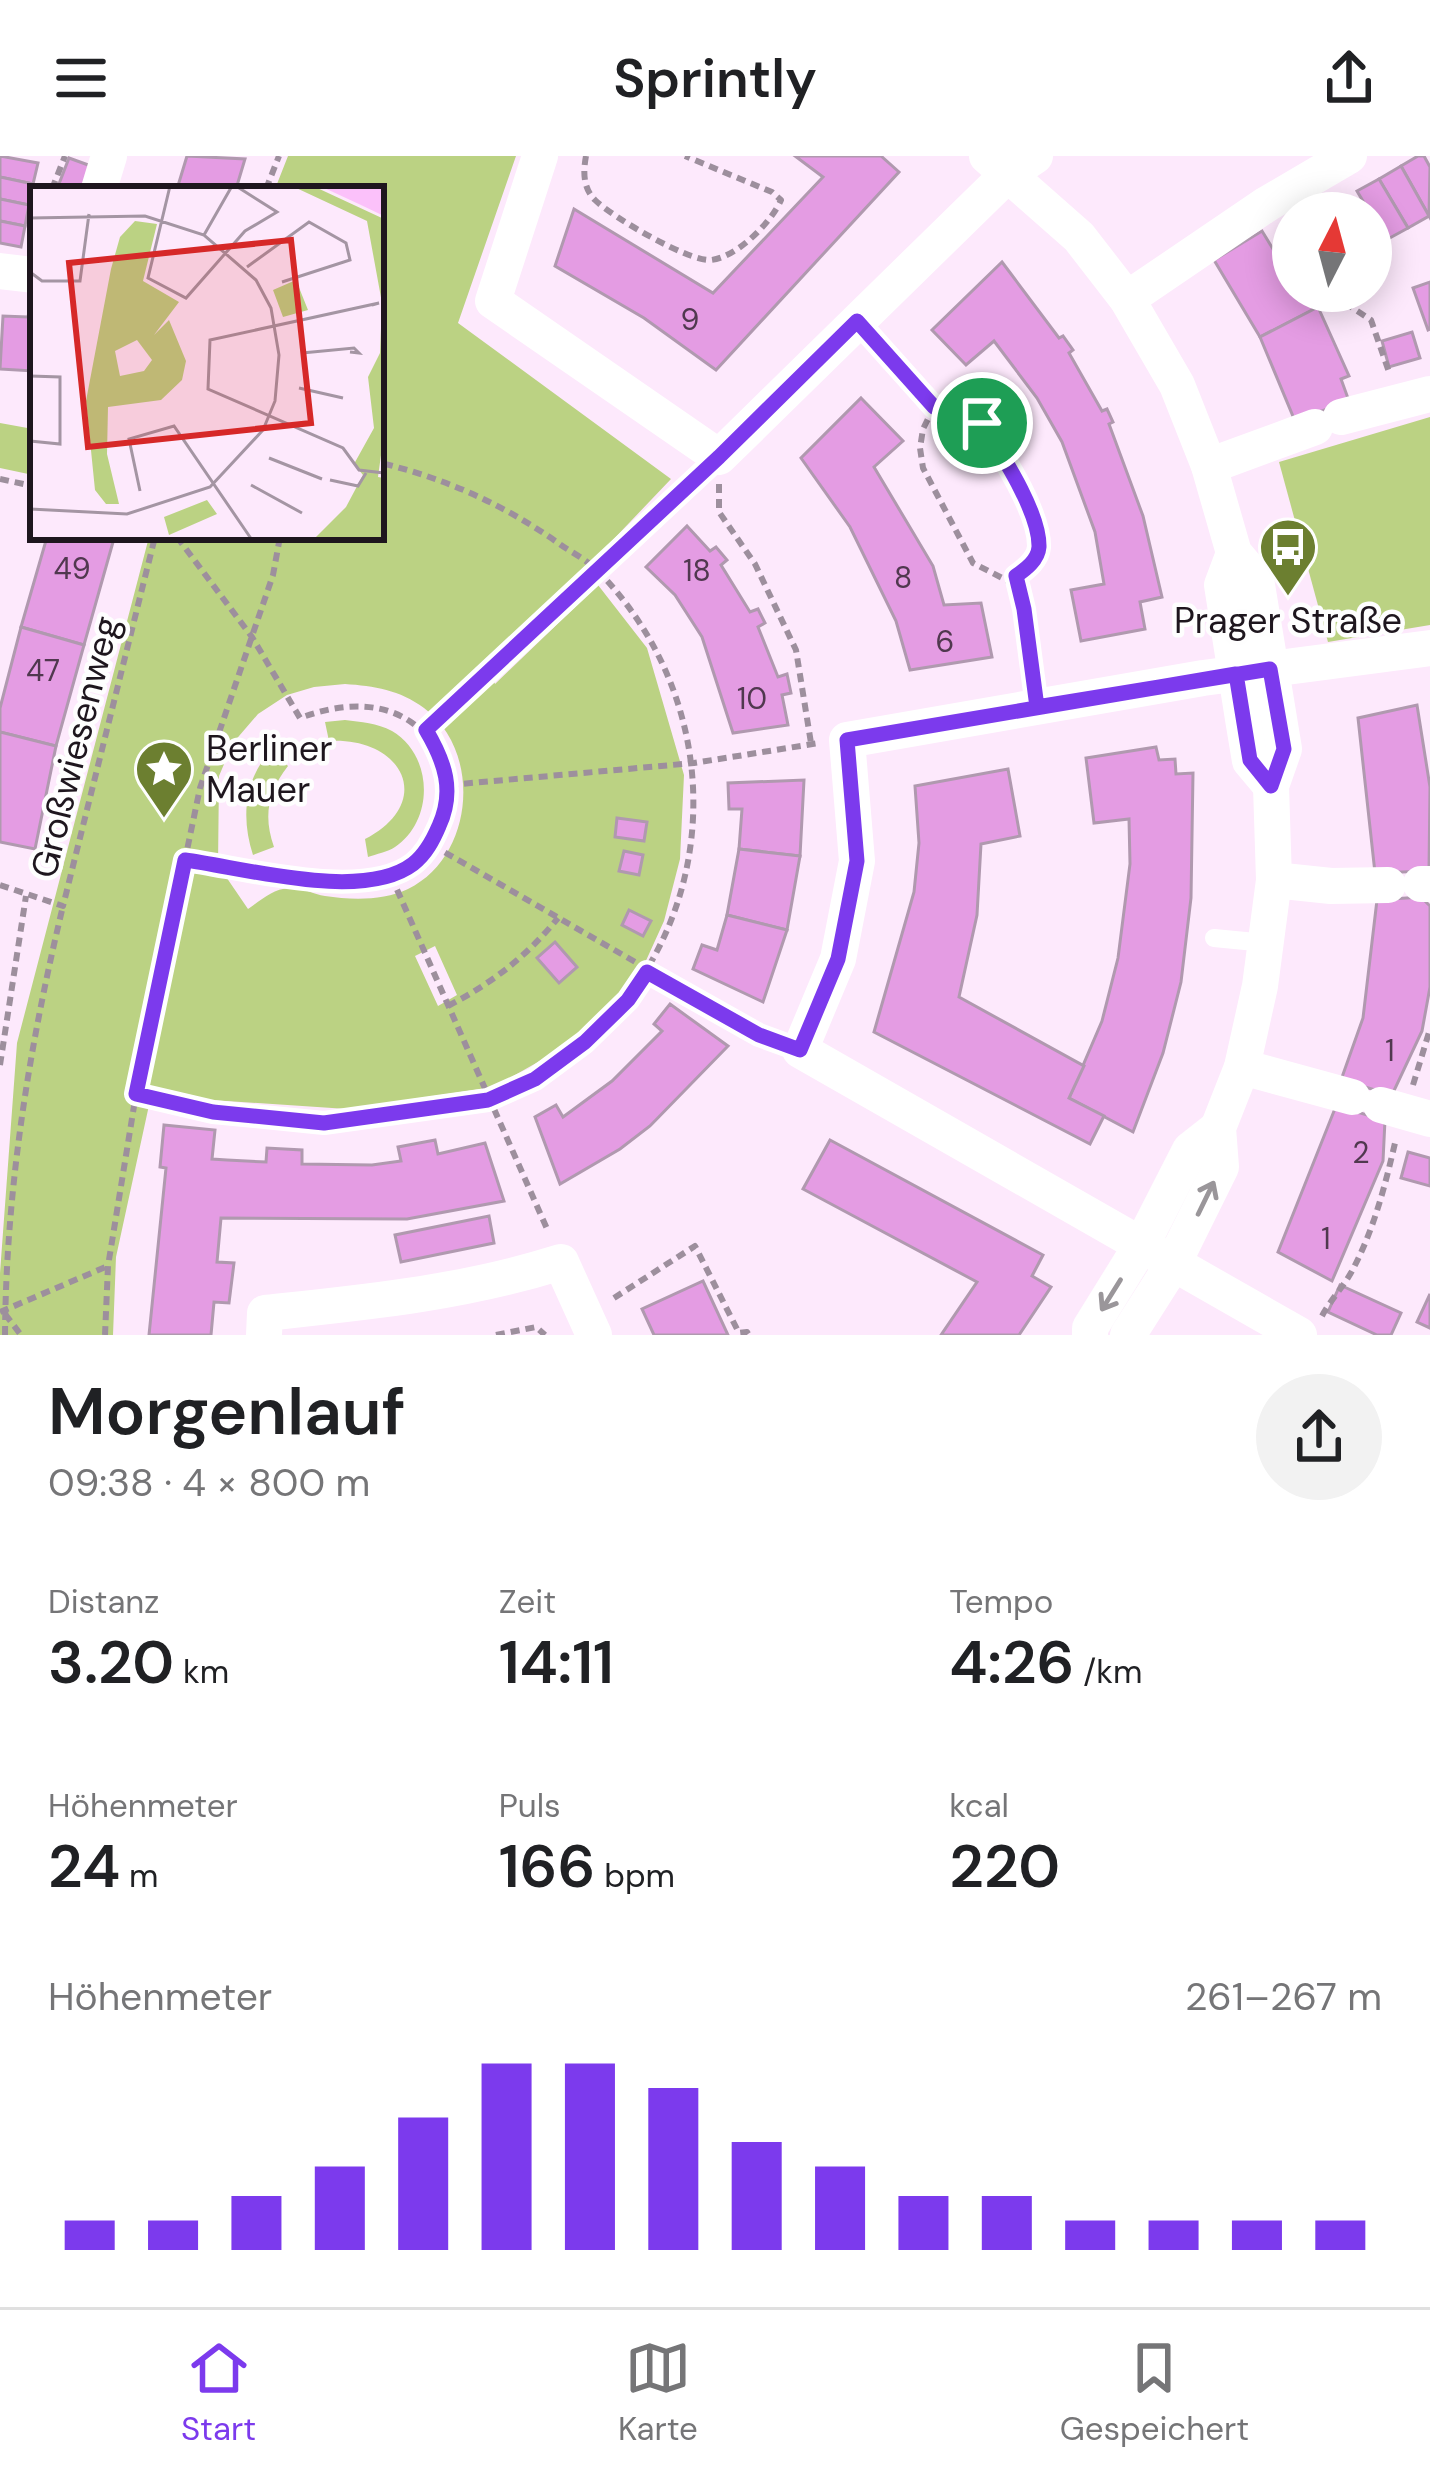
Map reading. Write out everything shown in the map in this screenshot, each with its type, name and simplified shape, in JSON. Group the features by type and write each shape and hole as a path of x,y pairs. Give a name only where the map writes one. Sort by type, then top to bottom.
{"street":[{"path":"100,186 109,156"},
{"path":"540,156 493,301 719,457 1010,162 1079,237 1127,299 1177,385 1209,466 1234,553 1256,578 1253,671 1284,749 1271,786 1274,880 1242,1067 1218,1128 1190,1150 1128,1335"},
{"path":"1127,299 1349,156"},
{"path":"0,271 30,275"},
{"path":"1209,466 1328,422 1415,398"},
{"path":"1310,1327 1158,1254 800,1050 838,959 857,861 829,742 1253,671 1430,647"},
{"path":"1274,880 1413,885"},
{"path":"1242,1067 1391,1108"},
{"path":"1090,1335 1090,1328 1158,1254"},
{"path":"264,1335 265,1313 422,1297 493,1283 562,1262 589,1324"}],"lane":[{"path":"1214,938 1266,943"}],"path":[{"path":"53,186 65,156"},
{"path":"267,186 279,156"},
{"path":"586,156 584,180 594,199 684,256 707,261 729,256 776,211 781,200 685,156"},
{"path":"1359,312 1371,320 1415,398"},
{"path":"857,321 934,407"},
{"path":"960,402 982,423 1010,469 1039,545 1035,560 1008,581 974,563 923,468 923,429 934,407 960,402"},
{"path":"426,730 719,457"},
{"path":"449,785 694,764 829,742 796,650 755,564 718,512 719,457"},
{"path":"136,1094 213,1112 324,1123 488,1100 535,1079 585,1042 628,1000 670,926 689,860 694,764 683,712 653,644 597,570 517,514 433,476 384,464"},
{"path":"0,479 30,485"},
{"name":"Großwiesenweg","path":"0,885 64,906 154,540"},
{"path":"178,540 252,637 300,718 324,709 357,706 393,712 426,730 441,754 449,785 444,816 431,844 413,864 391,875 350,883 185,860"},
{"path":"105,1335 108,1266 136,1094 200,788 273,575 279,540"},
{"path":"1016,576 1037,707"},
{"path":"431,844 759,1035 800,1050"},
{"path":"391,875 562,1262"},
{"path":"0,1064 26,894"},
{"path":"5,1335 2,1312 22,1111 34,1025 64,906"},
{"path":"448,1006 489,985 533,949 558,918"},
{"path":"1310,1327 1351,1274 1381,1206 1391,1108 1430,1029"},
{"path":"589,1324 621,1295 694,1246 739,1333 749,1335"},
{"path":"2,1312 108,1266"},
{"path":"2,1312 21,1335"},
{"path":"496,1335 536,1327 545,1335"}],"green space":[{"path":"288,156 516,156 458,323 671,479 489,670 495,684 598,585 647,648 684,775 680,859 664,921 639,976 575,1041 494,1087 347,1109 151,1096 116,1257 113,1335 0,1335 0,1273 17,1043 148,540 384,540 384,186 276,186","holes":["345,684 376,688 424,708 456,750 463,803 447,853 430,874 398,893 345,898 289,888 248,909 218,865 219,776 233,743 258,714 287,695","435,946 457,995 438,1006 415,956"]},
{"path":"1430,417 1430,625 1328,642 1279,462"},
{"path":"0,423 30,428 30,474 0,468"},
{"path":"345,720 392,731 406,742 422,771 424,788 417,821 395,847 368,857 365,839 400,808 404,791 392,760 376,749 329,741 325,722"},
{"path":"271,750 288,766 269,805 274,847 253,855 247,800 255,774"}],"building":[{"path":"0,156 38,163 33,184 0,177"},
{"path":"187,156 245,159 237,186 178,186"},
{"path":"795,156 881,156 899,172 716,370 644,318 555,266 574,209 713,293 823,177"},
{"path":"1424,156 1430,167 1429,216 1401,166"},
{"path":"69,158 91,166 84,186 58,186"},
{"path":"1401,166 1429,216 1408,228 1392,201 1392,192 1387,192 1379,179"},
{"path":"0,177 33,184 29,205 0,199"},
{"path":"1379,179 1387,192 1358,192"},
{"path":"0,199 29,205 25,226 0,221"},
{"path":"1392,201 1408,228 1392,237"},
{"path":"0,221 25,226 21,247 0,243"},
{"path":"1262,231 1272,247 1272,312 1308,312 1260,337 1214,260"},
{"path":"1002,262 1073,350 1069,353 1113,422 1109,424 1143,516 1162,597 1140,602 1145,629 1081,641 1071,590 1104,584 1095,532 1062,442 1037,398 994,341 966,365 932,330"},
{"path":"1430,282 1430,329 1428,330 1413,288"},
{"path":"30,311 30,371 0,369 3,316 28,317"},
{"path":"1308,312 1320,312 1349,376 1341,379 1349,401 1295,421 1260,337"},
{"path":"1412,332 1420,358 1389,367 1382,341"},
{"path":"861,398 903,441 874,467 933,566 944,605 981,603 992,657 910,670 896,621 850,527 801,458"},
{"path":"687,526 710,551 716,547 727,560 721,565 750,612 758,609 765,623 758,627 778,677 787,674 791,693 782,695 788,725 733,733 702,637 675,595 646,567"},
{"path":"46,540 113,542 84,645 21,627"},
{"path":"21,627 84,645 56,746 0,732 0,708"},
{"path":"1417,705 1430,787 1429,871 1375,873 1358,718"},
{"path":"0,732 56,746 35,849 0,842"},
{"path":"1156,747 1159,760 1175,759 1176,774 1193,773 1191,898 1181,982 1163,1053 1133,1132 1069,1098 1102,1021 1118,958 1130,864 1129,819 1094,823 1086,758"},
{"path":"1008,769 1020,836 981,844 977,915 959,997 1084,1066 1069,1098 1104,1116 1090,1144 874,1032 914,892 919,843 915,786"},
{"path":"804,780 800,856 739,849 742,809 729,809 728,783"},
{"path":"617,818 647,822 644,841 615,837"},
{"path":"739,849 800,856 787,930 727,915"},
{"path":"624,851 643,855 639,875 619,871"},
{"path":"1421,897 1430,906 1430,987 1422,1031 1392,1095 1341,1080 1363,1018 1377,900"},
{"path":"629,910 651,921 643,936 622,925"},
{"path":"727,915 787,930 763,1002 693,969 702,945 717,950"},
{"path":"555,942 577,967 559,983 537,958"},
{"path":"670,1004 728,1046 650,1126 560,1184 535,1117 556,1105 563,1117 612,1081 662,1031 654,1024"},
{"path":"1336,1106 1385,1120 1383,1161 1332,1281 1278,1252"},
{"path":"164,1125 215,1130 212,1159 227,1160 266,1162 267,1148 302,1150 302,1164 372,1165 401,1161 398,1147 435,1140 438,1154 485,1143 504,1201 407,1219 221,1218 217,1262 234,1263 229,1303 214,1302 211,1335 149,1335 166,1168 160,1167"},
{"path":"830,1140 1043,1255 1032,1276 1051,1287 1019,1335 941,1335 977,1282 803,1189"},
{"path":"1408,1152 1430,1158 1430,1186 1401,1178"},
{"path":"489,1216 494,1243 401,1262 395,1235"},
{"path":"703,1281 728,1335 654,1335 642,1309"},
{"path":"1340,1285 1401,1313 1391,1335 1377,1335 1328,1312"},
{"path":"1430,1294 1430,1328 1417,1322"}],"place":[{"name":"Prager Straße","path":"1288,598"},
{"name":"Berliner Mauer","path":"164,820"}],"route":[{"path":"857,321 934,407 960,402 982,423 1010,469 1039,545 1035,560 1016,576 1037,707 1203,678 1270,669 1284,749 1271,786 1250,760 1236,674 847,740 857,861 838,959 800,1050 759,1035 647,972 628,1000 585,1042 535,1079 488,1100 324,1123 213,1112 136,1094 185,860 350,883 391,875 413,864 431,844 444,816 449,785 441,754 426,730 719,457 857,321"}]}
